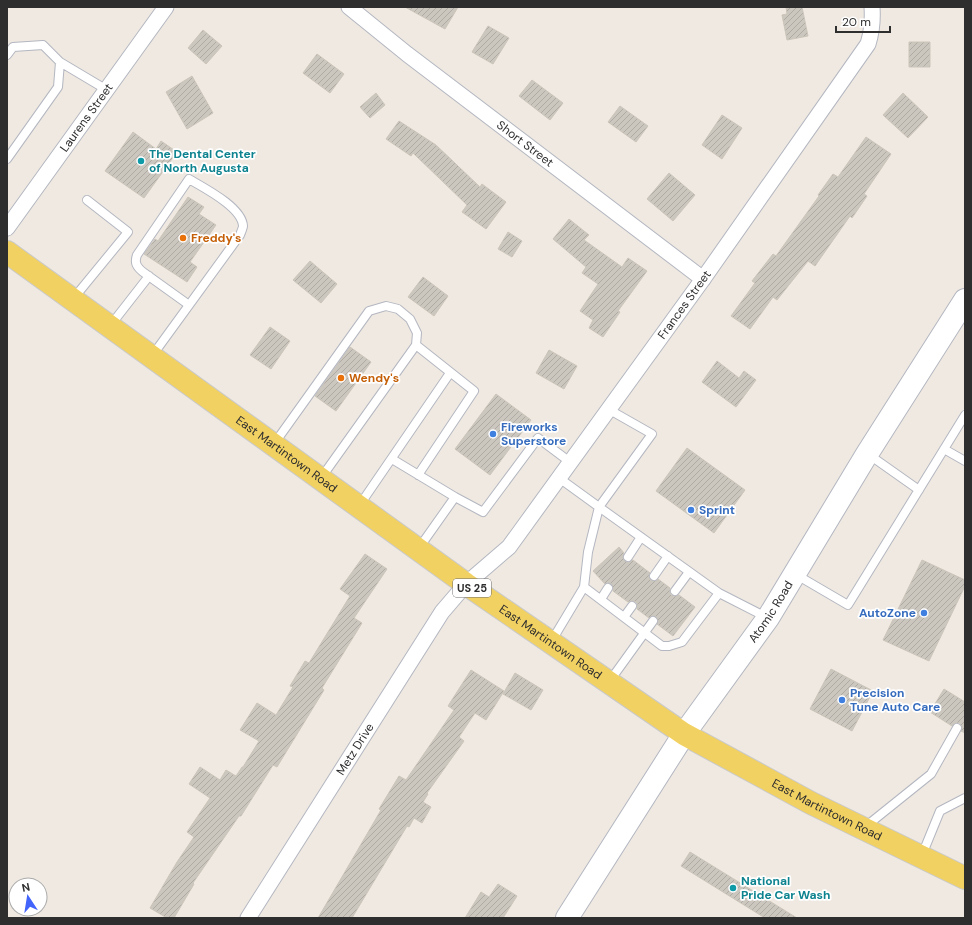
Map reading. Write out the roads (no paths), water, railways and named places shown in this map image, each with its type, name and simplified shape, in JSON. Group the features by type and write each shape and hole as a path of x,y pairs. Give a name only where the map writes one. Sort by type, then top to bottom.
{"main road":[{"name":"East Martintown Road","path":"7,252 418,550 684,734 811,802 965,878"},
{"name":"Atomic Road","path":"566,918 684,734 768,618 867,454 965,300"}],"street":[{"name":"Laurens Street","path":"7,228 166,7"},
{"name":"Short Street","path":"349,7 407,54 703,279"},
{"name":"Frances Street","path":"466,584 509,547 703,279 868,44 873,21 872,7"},
{"name":"Metz Drive","path":"248,918 442,612 466,584"}],"lane":[{"path":"7,55 13,48 43,44 60,62 107,90"},
{"path":"7,159 58,87 60,62"},
{"path":"151,356 189,305 240,235 243,226 240,217 231,206 218,196 190,179 137,255 136,259 136,266 189,305"},
{"path":"72,299 128,232 87,200"},
{"path":"110,327 149,276"},
{"path":"274,445 369,311 386,306 398,309 410,319 417,333 416,345 320,479"},
{"path":"416,345 474,391 418,475"},
{"path":"359,506 450,373"},
{"path":"551,642 584,587 588,552 600,507 652,434 608,409"},
{"path":"795,573 848,605 965,415"},
{"path":"392,459 483,512 538,438 570,462"},
{"path":"944,449 965,461"},
{"path":"867,454 919,490"},
{"path":"559,478 719,593 768,618"},
{"path":"418,550 455,497"},
{"path":"628,557 641,537"},
{"path":"654,576 668,556"},
{"path":"674,591 689,572"},
{"path":"584,587 662,646 669,646 682,642 719,593"},
{"path":"600,599 608,588"},
{"path":"624,617 632,606"},
{"path":"609,682 653,621"},
{"path":"864,828 931,774 957,728"},
{"path":"921,856 940,812 965,798"}],"place":[{"name":"The Dental Center of North Augusta","path":"141,161"},
{"name":"Freddy's","path":"183,238"},
{"name":"Wendy's","path":"341,378"},
{"name":"Fireworks Superstore","path":"493,434"},
{"name":"Sprint","path":"691,510"},
{"name":"AutoZone","path":"924,613"},
{"name":"Precision Tune Auto Care","path":"842,700"},
{"name":"National Pride Car Wash","path":"733,888"}]}
